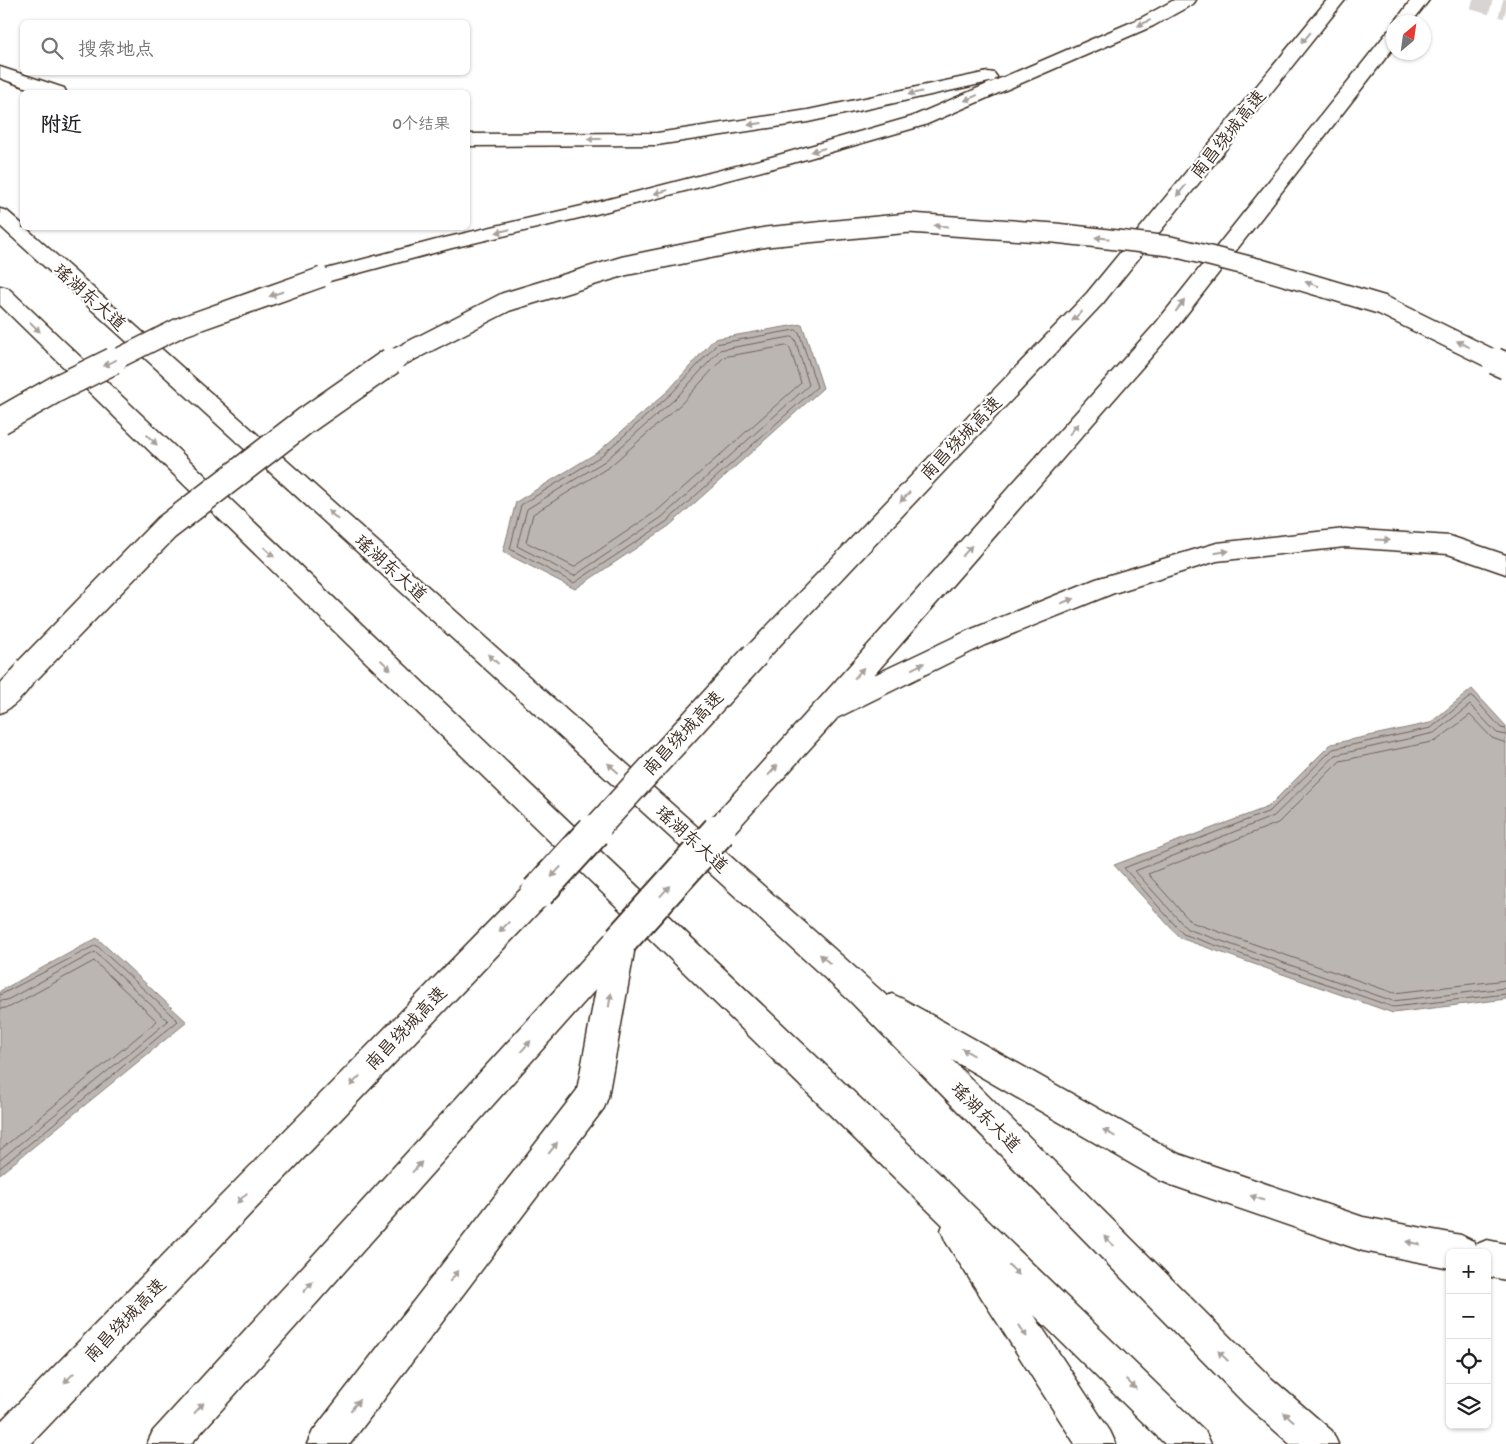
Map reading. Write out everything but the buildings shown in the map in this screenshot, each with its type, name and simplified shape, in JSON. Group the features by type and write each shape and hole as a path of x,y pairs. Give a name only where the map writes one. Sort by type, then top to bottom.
{"highway":[{"path":"0,421 58,388 181,327 322,278 447,244 589,210 782,160 918,121 1147,22 1187,0"},
{"name":"南昌绕城高速","path":"5,1444 538,892 755,655 1095,298 1336,0"},
{"path":"1408,15 1420,0"},
{"path":"166,1444 827,710 1164,328 1386,45"},
{"path":"470,140 657,139 808,116 1048,64"},
{"path":"0,72 49,90"},
{"name":"瑶湖东大道","path":"0,215 861,991 1258,1391 1319,1444"},
{"path":"0,702 28,670 166,528 306,421 393,359 506,302 643,262 766,237 909,224 1055,233 1170,246 1261,269 1382,305 1506,366"},
{"path":"0,293 929,1187 1192,1444"},
{"path":"827,710 976,638 1105,586 1216,552 1345,538 1450,545 1506,565"},
{"path":"326,1444 592,1096 621,940"},
{"path":"861,991 1171,1168 1363,1234 1446,1250"},
{"path":"929,1187 1097,1444"},
{"path":"1491,1259 1506,1262"}],"water":[{"path":"802,324 823,388 669,526 575,589 503,552 516,502 598,452 669,390 714,339"},
{"path":"1472,689 1506,726 1506,999 1393,1013 1180,938 1114,865 1268,807 1331,744 1430,723"},
{"path":"97,938 187,1022 0,1174 0,991"}],"tunnel":[{"path":"1473,0 1506,9"}]}
